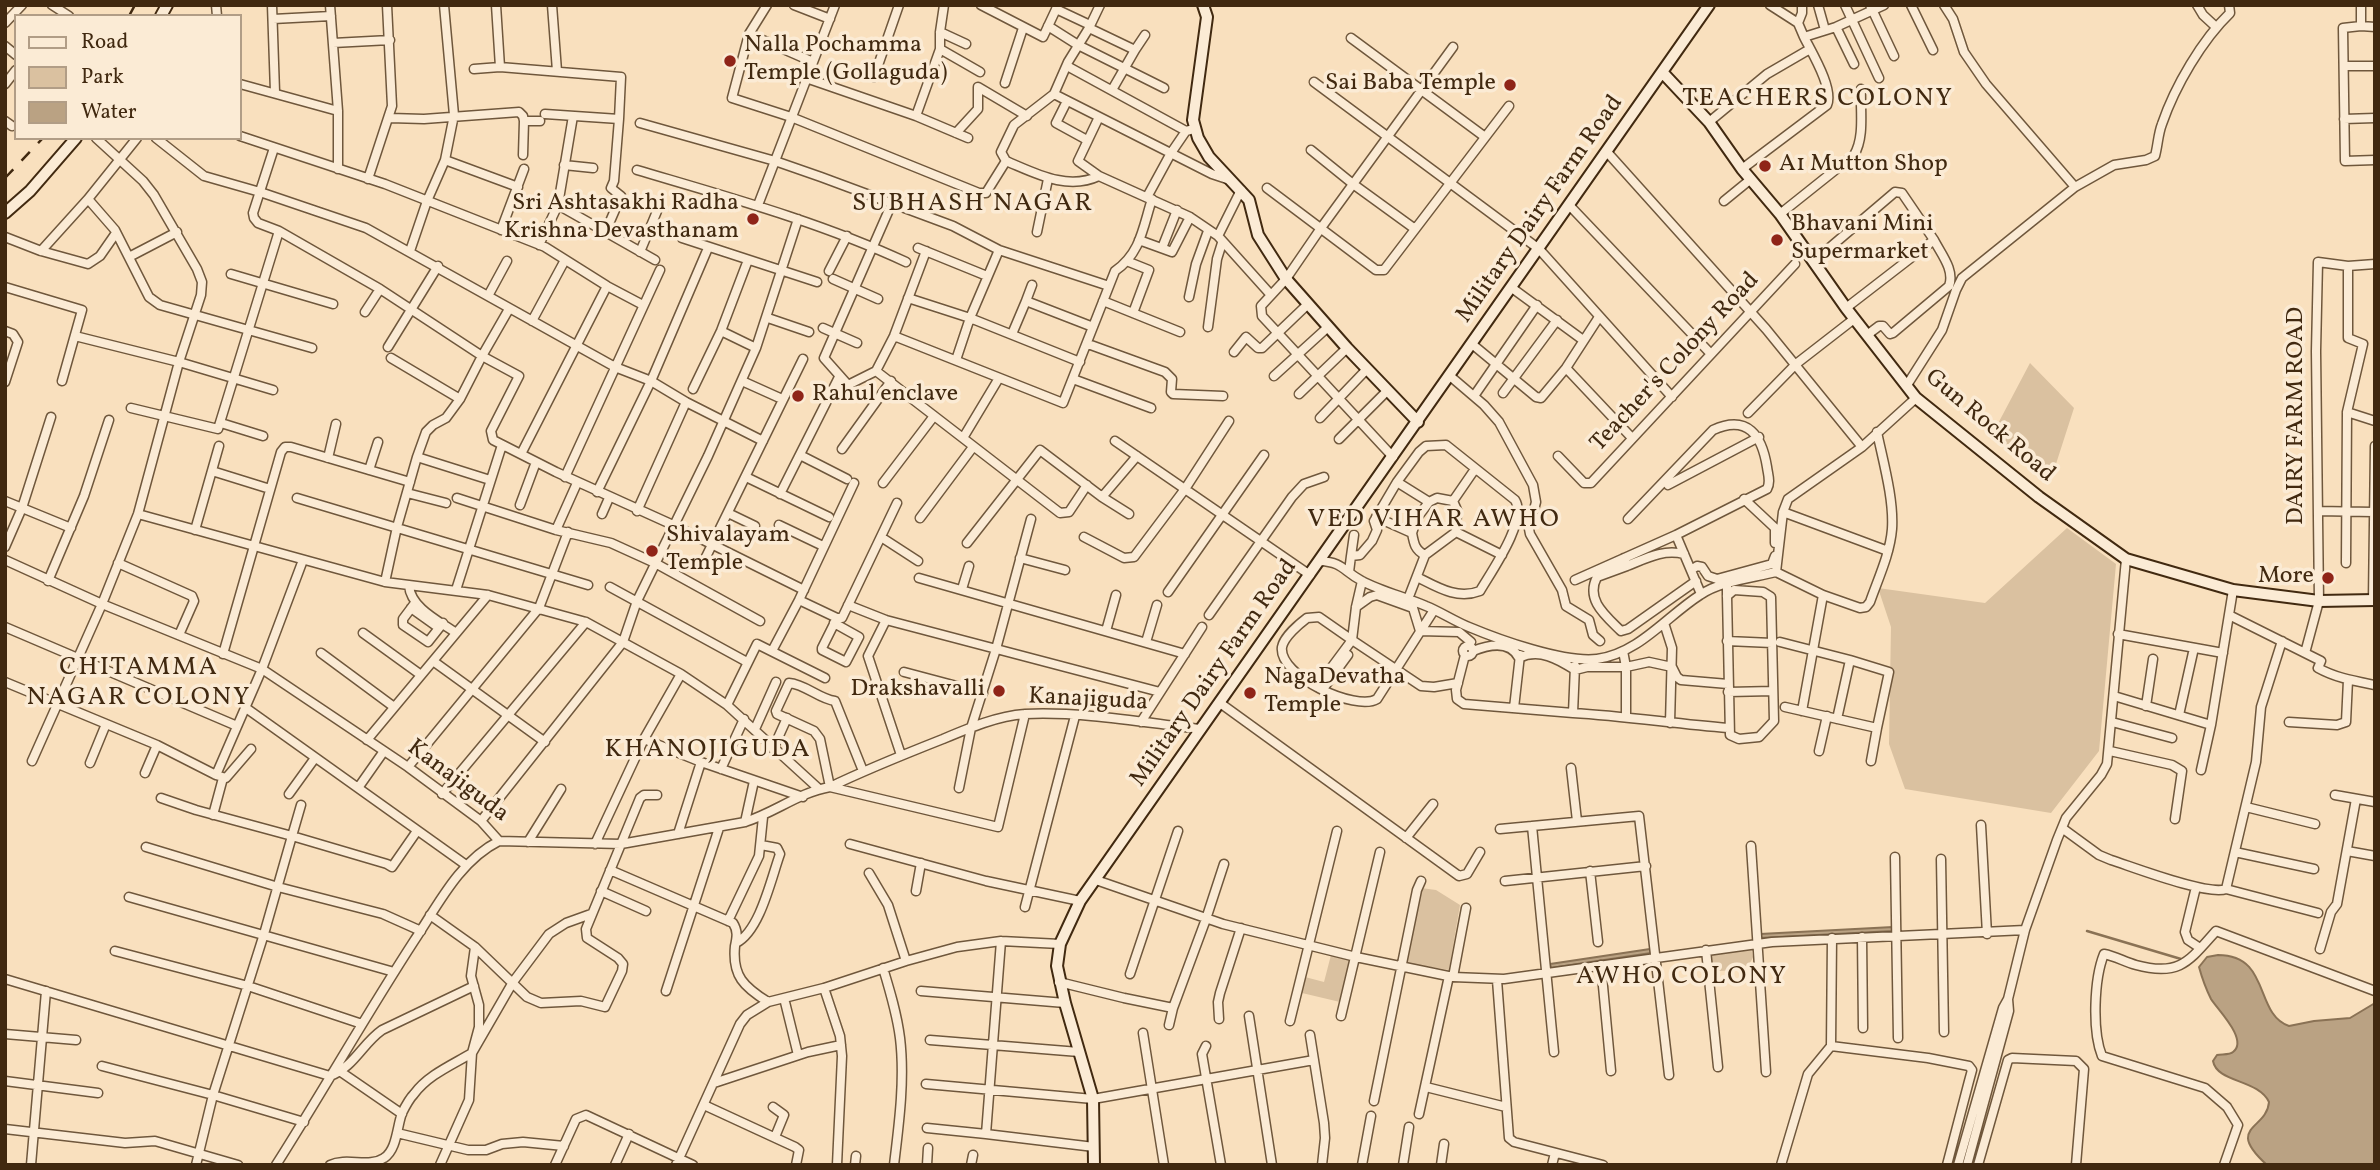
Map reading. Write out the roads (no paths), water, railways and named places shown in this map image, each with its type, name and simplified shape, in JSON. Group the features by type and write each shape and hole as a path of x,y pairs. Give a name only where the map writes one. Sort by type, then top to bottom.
{"main road":[{"path":"1203,5 1207,18 1190,130 1209,157 1241,190 1252,207 1258,235 1286,279 1418,422"},
{"name":"Military Dairy Farm Road","path":"1094,1165 1093,1098 1057,967 1060,944 1080,901 1664,73 1709,5"},
{"name":"Gun Rock Road","path":"1664,73 1709,122 1742,169 1780,214 1854,319 1916,397 2039,498 2126,559 2233,590 2319,601 2374,600"},
{"path":"5,213 30,191 74,140"}],"street":[{"path":"272,5 275,92"},
{"path":"330,5 338,111 338,169"},
{"path":"368,179 392,106 387,5"},
{"path":"410,251 445,160 454,115 444,5"},
{"path":"496,5 500,67"},
{"path":"552,5 556,71"},
{"path":"767,5 749,34 732,98 791,117 979,193 986,193 1006,161"},
{"path":"794,5 830,19"},
{"path":"758,205 835,5"},
{"path":"874,77 899,5"},
{"path":"916,116 940,49 944,5"},
{"path":"981,5 997,9 1023,28 1043,37 1057,7 1135,50"},
{"path":"1098,176 1084,183 1048,179 1006,161 1001,152 1014,124 1054,94 1100,5"},
{"path":"1742,169 1826,105 1829,94 1798,23 1770,5"},
{"path":"1798,23 1802,5"},
{"path":"1818,5 1825,30"},
{"path":"1845,5 1879,78"},
{"path":"1804,37 1852,21 1871,8 1884,5"},
{"path":"1911,5 1933,50"},
{"path":"1944,5 1953,19 1964,52 1986,84 2074,187"},
{"path":"2197,5 2216,27"},
{"path":"1907,385 1942,330 1962,278 2074,187 2114,165 2155,156 2160,127 2170,103 2216,27 2230,13 2229,5"},
{"path":"2361,5 2361,26"},
{"path":"1871,8 1894,56"},
{"path":"273,19 331,16"},
{"path":"1048,26 1164,88"},
{"path":"2375,26 2343,28 2345,161 2375,160"},
{"path":"1836,27 1854,64"},
{"path":"1005,83 1023,28"},
{"path":"940,32 966,44"},
{"path":"749,34 813,62"},
{"path":"1112,90 1145,35"},
{"path":"1351,38 1485,136"},
{"path":"333,43 390,40"},
{"path":"1393,457 1260,311 1261,306 1286,279 1453,47"},
{"path":"940,49 980,72"},
{"path":"1709,122 1767,74 1810,49"},
{"path":"894,336 1063,403 1115,271 1129,262 1139,240 1149,198 1171,153 1190,130 1067,66"},
{"path":"2344,66 2375,66"},
{"path":"474,69 500,67 621,77 614,181 611,189 621,196 605,233"},
{"path":"806,78 916,116 968,138"},
{"path":"1314,82 1539,249 1672,397"},
{"path":"242,84 338,111"},
{"path":"956,133 978,109 978,87 1027,116"},
{"path":"1780,214 1854,156 1860,139 1861,89"},
{"path":"1054,94 1212,174 1231,180"},
{"path":"1067,101 1056,123 1087,139"},
{"path":"1267,188 1380,271 1387,267 1509,106"},
{"path":"390,118 424,119 519,112 524,121 523,155"},
{"path":"524,121 573,116 619,119"},
{"path":"539,245 558,205 573,116"},
{"path":"1099,117 1078,161 1098,176 1190,217 1220,239 1272,295"},
{"path":"2344,119 2375,118"},
{"path":"640,123 775,161 953,226 999,250 1109,286"},
{"path":"242,137 368,179 539,245 607,286 643,304"},
{"path":"32,761 102,604 138,514 179,362 197,314 202,282 198,269 154,195 98,140"},
{"path":"41,251 89,199 136,140"},
{"path":"159,140 204,176 366,228 615,367 651,381 724,421 765,437"},
{"path":"274,148 255,203 254,218 258,223 279,231 380,289 481,356 519,376 491,431 493,440 577,483 673,525 804,590"},
{"path":"1311,150 1415,229"},
{"path":"1608,152 1796,364 1861,447"},
{"path":"445,160 518,187"},
{"path":"564,165 593,168"},
{"path":"501,230 524,169"},
{"path":"637,170 758,205 846,236 906,262"},
{"path":"1037,232 1048,179"},
{"path":"1724,201 1751,179"},
{"path":"1208,327 1220,239 1241,190"},
{"path":"1814,261 1895,192 1902,193 1934,240 1952,279 1949,286 1892,333 1879,326 1867,335"},
{"path":"89,199 116,233 154,302 312,348"},
{"path":"892,203 824,358 848,385 876,371 894,336 922,250 987,276"},
{"path":"640,252 660,204"},
{"path":"558,205 655,260"},
{"path":"1570,206 1711,354"},
{"path":"1162,248 1177,210"},
{"path":"1139,240 1172,252 1190,217"},
{"path":"481,821 623,642 637,601 724,421 756,348 768,318 798,219"},
{"path":"131,408 218,429 279,231"},
{"path":"1189,297 1196,264 1208,231"},
{"path":"129,257 177,232"},
{"path":"5,237 41,251 89,264 100,256 116,233"},
{"path":"846,236 831,275 878,299"},
{"path":"682,238 817,282"},
{"path":"1846,308 1934,240"},
{"path":"597,492 651,381 708,248"},
{"path":"956,360 970,318 999,250"},
{"path":"531,321 565,260"},
{"path":"693,389 721,331 748,260"},
{"path":"488,296 507,261"},
{"path":"1129,262 1149,270 1133,313"},
{"name":"DAIRY FARM ROAD","path":"2305,653 2319,601 2316,351 2318,262 2348,266"},
{"name":"Teacher's Colony Road","path":"1558,456 1584,483 1591,483 1795,264"},
{"path":"2346,563 2347,412 2363,344 2348,338 2348,266 2375,264"},
{"path":"388,347 438,266"},
{"path":"565,477 660,270"},
{"path":"231,274 333,304"},
{"path":"1012,334 1032,285"},
{"path":"521,454 607,286"},
{"path":"6,288 82,310 62,381"},
{"path":"1512,288 1583,340"},
{"path":"365,312 380,289"},
{"path":"908,298 970,318 1080,362"},
{"path":"1026,301 1093,327"},
{"path":"1103,301 1180,332"},
{"path":"1234,352 1246,337 1260,348 1308,304"},
{"path":"1474,396 1537,305"},
{"path":"385,582 397,527 426,432 446,418 460,399 481,356 509,309"},
{"path":"1472,344 1536,397 1541,398 1566,368 1599,317"},
{"path":"768,318 809,332"},
{"path":"1748,413 1796,364 1854,319"},
{"path":"1503,393 1557,320"},
{"path":"1274,376 1328,327"},
{"path":"823,328 857,343"},
{"path":"5,331 13,334 18,342 5,382"},
{"path":"721,331 756,348"},
{"path":"75,336 179,362 273,390"},
{"path":"1088,344 1165,372 1172,379 1173,394 1223,396"},
{"path":"1299,394 1347,348"},
{"path":"391,358 460,399"},
{"path":"702,565 803,359"},
{"path":"1566,368 1632,438"},
{"path":"1320,418 1367,369"},
{"path":"876,371 1060,513 1069,512 1087,485"},
{"path":"1450,376 1499,422 1533,485 1536,502 1530,522 1530,534 1562,590 1566,606 1589,620 1593,635 1600,640"},
{"path":"780,494 839,377"},
{"path":"963,438 999,378"},
{"path":"1073,379 1151,408"},
{"path":"742,380 782,399"},
{"path":"842,449 891,381"},
{"path":"1339,439 1387,391"},
{"path":"1776,572 1783,512 1788,499 1861,447 1916,397"},
{"path":"637,511 686,402"},
{"path":"2347,412 2375,421"},
{"path":"883,483 934,416"},
{"path":"5,547 22,508 51,417"},
{"path":"48,580 84,496 109,420"},
{"path":"1084,537 1124,558 1134,557 1185,489 1229,421"},
{"path":"221,423 263,436"},
{"path":"328,458 336,424"},
{"path":"1628,519 1713,430 1724,425 1737,425 1759,438 1764,450 1769,486 1597,577 1594,586 1595,601 1598,608 1621,631 1628,629 1696,581"},
{"path":"1320,561 1335,561 1362,581 1475,629 1521,645 1575,659 1597,659 1623,651 1701,594 1727,584 1776,572 1823,595 1860,608 1866,607 1888,551 1892,528 1877,432"},
{"path":"1668,485 1759,438"},
{"path":"1115,441 1310,575"},
{"path":"369,470 379,442"},
{"path":"456,590 502,445"},
{"path":"195,530 219,446"},
{"path":"1351,556 1360,555 1372,541 1377,530 1374,521 1376,517 1419,452 1426,446 1446,446 1515,500 1519,515 1502,555 1480,591 1472,594 1451,593 1417,577"},
{"path":"2374,600 2372,512 2375,446"},
{"path":"223,654 281,452 285,447 410,482"},
{"path":"920,518 973,447"},
{"path":"967,543 1040,450 1102,497 1129,513"},
{"path":"772,651 824,547 851,481 800,455"},
{"path":"1168,592 1264,455"},
{"path":"1102,497 1137,456"},
{"path":"417,457 490,480"},
{"path":"520,505 536,462"},
{"path":"1454,500 1475,469"},
{"path":"212,471 270,489"},
{"path":"746,477 829,517"},
{"path":"1209,615 1292,497 1304,484 1324,477"},
{"path":"1397,482 1430,502"},
{"path":"556,530 577,483"},
{"path":"407,493 446,503"},
{"path":"297,498 588,585"},
{"path":"457,498 556,530 611,543 655,563 760,621"},
{"path":"602,514 609,498"},
{"path":"1425,555 1414,545 1412,533 1417,518 1430,502 1437,498 1454,500"},
{"path":"1691,569 1698,566 1712,578 1724,578 1774,562 1775,528 1744,499"},
{"path":"1454,500 1457,510 1456,532"},
{"path":"5,501 71,528"},
{"path":"799,600 836,620 859,637 846,662 822,650 836,620 842,618 897,503"},
{"path":"2318,511 2372,512"},
{"path":"1783,512 1888,551"},
{"path":"728,513 755,526"},
{"path":"138,514 385,582 488,595 586,622 681,674 727,705 755,729 773,750 819,789"},
{"path":"1376,517 1412,533"},
{"path":"959,788 971,728 996,649 1031,519"},
{"path":"779,525 824,547"},
{"path":"408,767 539,608 568,532"},
{"path":"1456,532 1502,555"},
{"path":"1408,599 1425,555 1456,532"},
{"path":"1349,572 1354,535"},
{"path":"1676,535 1701,594"},
{"path":"881,537 918,561"},
{"path":"1333,543 1335,561"},
{"path":"1575,580 1659,553 1684,554"},
{"path":"1020,558 1065,570"},
{"path":"1978,1093 1986,1065 2009,1011 2008,999 2025,930 2062,828 2066,818 2101,775 2110,751 2126,559"},
{"name":"Kanajiguda","path":"5,560 102,604 262,669 408,767 481,821 499,841 621,844 745,822 763,817 819,789 830,788 901,755 999,718 1024,714 1075,716 1201,729"},
{"path":"213,815 220,777 237,726 262,669 303,560"},
{"path":"118,563 192,596 194,601 179,635"},
{"path":"962,589 969,566"},
{"path":"919,578 1185,653"},
{"path":"1320,688 1354,641 1356,607 1362,581"},
{"path":"1727,584 1727,596 1727,641 1728,728 1730,735 1739,739 1759,737 1774,720 1776,643 1769,595 1763,592 1734,590 1727,596"},
{"path":"410,586 413,606 456,633"},
{"path":"610,587 747,663"},
{"path":"2201,770 2233,590"},
{"path":"367,740 488,595"},
{"path":"1106,631 1116,595"},
{"path":"1356,607 1377,595 1409,606 1413,608 1420,631"},
{"path":"1802,711 1823,595"},
{"path":"848,605 886,620 1160,692"},
{"path":"1146,642 1157,605"},
{"path":"413,606 402,619 403,625 428,642 435,622"},
{"path":"1434,610 1397,669 1377,699 1372,702 1345,698 1320,688 1291,670 1282,653 1283,642 1301,622 1316,616 1397,669 1420,686 1458,683"},
{"path":"2229,615 2321,661 2318,668 2348,680 2375,685"},
{"path":"886,620 868,656 901,755"},
{"path":"442,794 586,622"},
{"path":"1664,623 1672,648 1670,723"},
{"path":"5,626 237,726"},
{"path":"1141,722 1202,627"},
{"path":"1475,629 1456,690 1457,699 1464,704 1626,716 1728,728"},
{"path":"1420,631 1459,632 1470,648"},
{"path":"362,634 421,675"},
{"path":"2118,634 2223,653"},
{"path":"1727,641 1776,643 1812,650 1889,672 1871,761"},
{"path":"2226,888 2256,762 2261,707 2282,641"},
{"path":"727,705 757,644 825,678"},
{"path":"1514,708 1521,645"},
{"path":"1470,648 1506,646 1519,658"},
{"path":"2179,715 2194,648"},
{"path":"1623,651 1626,667 1626,716"},
{"path":"321,653 394,708"},
{"path":"1519,658 1531,654 1552,656 1575,670 1649,663 1672,667"},
{"path":"1573,713 1575,659"},
{"path":"2146,706 2153,659"},
{"path":"1837,719 1850,660"},
{"path":"433,661 545,742"},
{"path":"1672,667 1676,677 1681,680 1728,688 1773,691"},
{"path":"904,672 983,693"},
{"path":"595,844 644,739 681,674"},
{"path":"2289,722 2337,725 2346,722 2348,680"},
{"path":"5,682 157,746 220,777 229,776 251,749"},
{"path":"755,729 776,682"},
{"path":"863,771 835,701 789,682 776,711 777,715 814,731 820,739 830,788 998,827 1024,714"},
{"path":"2114,696 2211,725"},
{"path":"1220,703 1460,876 1467,874 1480,852"},
{"path":"1785,707 1877,728"},
{"path":"246,708 466,865"},
{"path":"1025,907 1075,716"},
{"path":"1819,751 1827,716"},
{"path":"773,750 787,718"},
{"path":"721,769 744,719"},
{"path":"2112,722 2172,738"},
{"path":"90,763 106,724"},
{"path":"644,739 803,797"},
{"path":"145,774 157,746"},
{"path":"358,788 384,751"},
{"path":"2110,751 2172,765 2182,771 2175,819"},
{"path":"289,794 315,758"},
{"path":"678,834 701,762"},
{"path":"1572,768 1577,821"},
{"path":"745,822 754,781"},
{"path":"528,842 561,789"},
{"path":"430,915 475,947 527,997 541,1003 581,1001 605,1007 622,971 622,964 618,958 585,934 640,798 644,795 657,795"},
{"path":"2334,795 2375,802"},
{"path":"161,798 392,867 417,831"},
{"path":"2320,949 2331,912 2337,904 2357,799"},
{"path":"1406,838 1433,804"},
{"path":"196,1165 213,1095 301,805"},
{"path":"2246,807 2315,824"},
{"path":"1500,829 1639,816 1669,1075"},
{"path":"728,921 759,856 763,817"},
{"path":"1981,825 1987,934"},
{"path":"1532,826 1554,1052"},
{"path":"666,991 719,828"},
{"path":"2062,828 2099,855 2111,860 2196,887 2215,891 2226,888 2318,913"},
{"path":"1130,974 1178,831"},
{"path":"1290,1021 1337,831"},
{"path":"276,1165 430,915 466,865 482,850 499,841"},
{"path":"850,844 1080,901"},
{"path":"736,943 744,939 757,918 779,854 777,848 761,845"},
{"path":"1751,846 1766,1072"},
{"path":"146,847 278,887 383,914 421,931"},
{"path":"2347,851 2375,856"},
{"path":"1341,1016 1380,852"},
{"path":"2235,852 2314,869"},
{"path":"1895,857 1898,1038"},
{"path":"1941,859 1944,1032"},
{"path":"916,891 921,863"},
{"path":"1169,1026 1224,864"},
{"path":"1505,881 1646,866"},
{"path":"610,870 728,921 736,927 734,958 738,975 746,988 768,1002"},
{"path":"1590,871 1598,942"},
{"path":"869,873 888,905 906,961"},
{"path":"1096,880 1206,919 1356,957 1451,976 1497,980 1757,943 1987,934 2025,930"},
{"path":"1374,1101 1421,881"},
{"path":"2196,887 2185,932 2188,940 2200,948"},
{"path":"601,891 646,911"},
{"path":"129,897 394,972"},
{"path":"1419,1114 1466,908"},
{"path":"330,1165 347,1160 372,1162 385,1158 392,1149 402,1114 414,1094 427,1080 472,1053 513,982 549,934 566,923 591,914"},
{"path":"1219,1019 1220,993 1241,928"},
{"path":"2224,1165 2238,1125 2227,1107 2205,1088 2102,1056 2096,1036 2095,1010 2104,954 2135,965 2173,968 2187,963 2216,931 2375,991"},
{"path":"1862,937 1863,1028"},
{"path":"1781,1165 1808,1074 1831,1046 1832,938"},
{"path":"986,1134 1001,941"},
{"path":"678,1161 740,1024 747,1015 768,1002 824,988 957,947 1001,941 1060,944"},
{"path":"440,1165 469,1100 472,1053 479,1027 479,1005 471,976 475,947"},
{"path":"1706,950 1718,1067"},
{"path":"115,951 248,986 362,1024"},
{"path":"1601,965 1611,1071"},
{"path":"883,968 895,1006 900,1040 900,1103 894,1165"},
{"path":"5,979 330,1076 341,1072 372,1037 382,1030 474,986"},
{"path":"1497,980 1507,1134 1511,1141 1603,1165"},
{"path":"1059,982 1124,999 1173,1008"},
{"path":"824,988 841,1045 837,1165"},
{"path":"31,1165 46,991"},
{"path":"921,991 1065,1003"},
{"path":"784,998 798,1055"},
{"path":"1249,1016 1272,1165"},
{"path":"1143,1033 1164,1165"},
{"path":"5,1034 76,1040"},
{"path":"1310,1035 1325,1130 1322,1165"},
{"path":"1967,1165 1998,1038"},
{"path":"930,1040 1079,1052"},
{"path":"714,1083 798,1055 841,1045"},
{"path":"1206,1046 1202,1054 1205,1078 1221,1165"},
{"path":"1831,1046 1928,1058 1969,1066 1972,1070 1979,1071 1986,1065"},
{"path":"1978,1165 2010,1058 2076,1061 2081,1064 2084,1069 2076,1165"},
{"path":"926,1084 1093,1098 1151,1090 1314,1059"},
{"path":"102,1066 304,1122"},
{"path":"1947,1165 1972,1070"},
{"path":"341,1072 402,1114"},
{"path":"5,1081 98,1093"},
{"path":"1958,1165 1980,1109 1976,1082 1969,1081"},
{"path":"1426,1087 1506,1107"},
{"path":"704,1105 799,1150 796,1165"},
{"path":"1980,1109 1995,1106"},
{"path":"773,1107 784,1115 775,1138"},
{"path":"1980,1109 1992,1119"},
{"path":"555,1165 576,1119 590,1116 678,1161 693,1165"},
{"path":"1362,1165 1371,1116"},
{"path":"1403,1165 1409,1127"},
{"path":"927,1128 1094,1147"},
{"path":"5,1129 125,1143 155,1141 239,1165"},
{"path":"397,1133 468,1150 486,1150 502,1144 523,1142 564,1146"},
{"path":"615,1165 629,1135"},
{"path":"1441,1165 1444,1144"},
{"path":"927,1165 928,1148"},
{"path":"1552,1165 1555,1153"}],"water":[{"path":"1893,927 1893,931 1760,938 1760,934"},
{"path":"1650,949 1651,953 1551,968 1550,964"},
{"path":"2218,955 2235,958 2247,964 2255,974 2271,1010 2278,1020 2289,1026 2350,1018 2375,1003 2375,1165 2267,1165 2255,1152 2249,1143 2248,1135 2267,1111 2269,1102 2256,1089 2222,1073 2213,1061 2217,1055 2232,1053 2237,1047 2235,1033 2211,999 2199,967 2207,957"}],"waterway":[{"path":"2087,931 2181,959"}],"railway":[{"path":"130,14 135,5"},
{"path":"5,178 41,140"}],"place":[{"name":"Nalla Pochamma Temple (Gollaguda)","path":"730,61"},
{"name":"Sai Baba Temple","path":"1510,85"},
{"name":"A1 Mutton Shop","path":"1765,166"},
{"name":"Sri Ashtasakhi Radha Krishna Devasthanam","path":"753,219"},
{"name":"Bhavani Mini Supermarket","path":"1777,240"},
{"name":"Rahul enclave","path":"798,396"},
{"name":"Shivalayam Temple","path":"652,551"},
{"name":"More","path":"2328,578"},
{"name":"Drakshavalli","path":"999,691"},
{"name":"NagaDevatha Temple","path":"1250,693"}],"district":[{"name":"TEACHERS COLONY","path":"1818,100"},
{"name":"SUBHASH NAGAR","path":"973,205"},
{"name":"VED VIHAR AWHO","path":"1434,521"},
{"name":"CHITAMMA NAGAR COLONY","path":"139,684"},
{"name":"KHANOJIGUDA","path":"708,751"},
{"name":"AWHO COLONY","path":"1682,978"}]}
